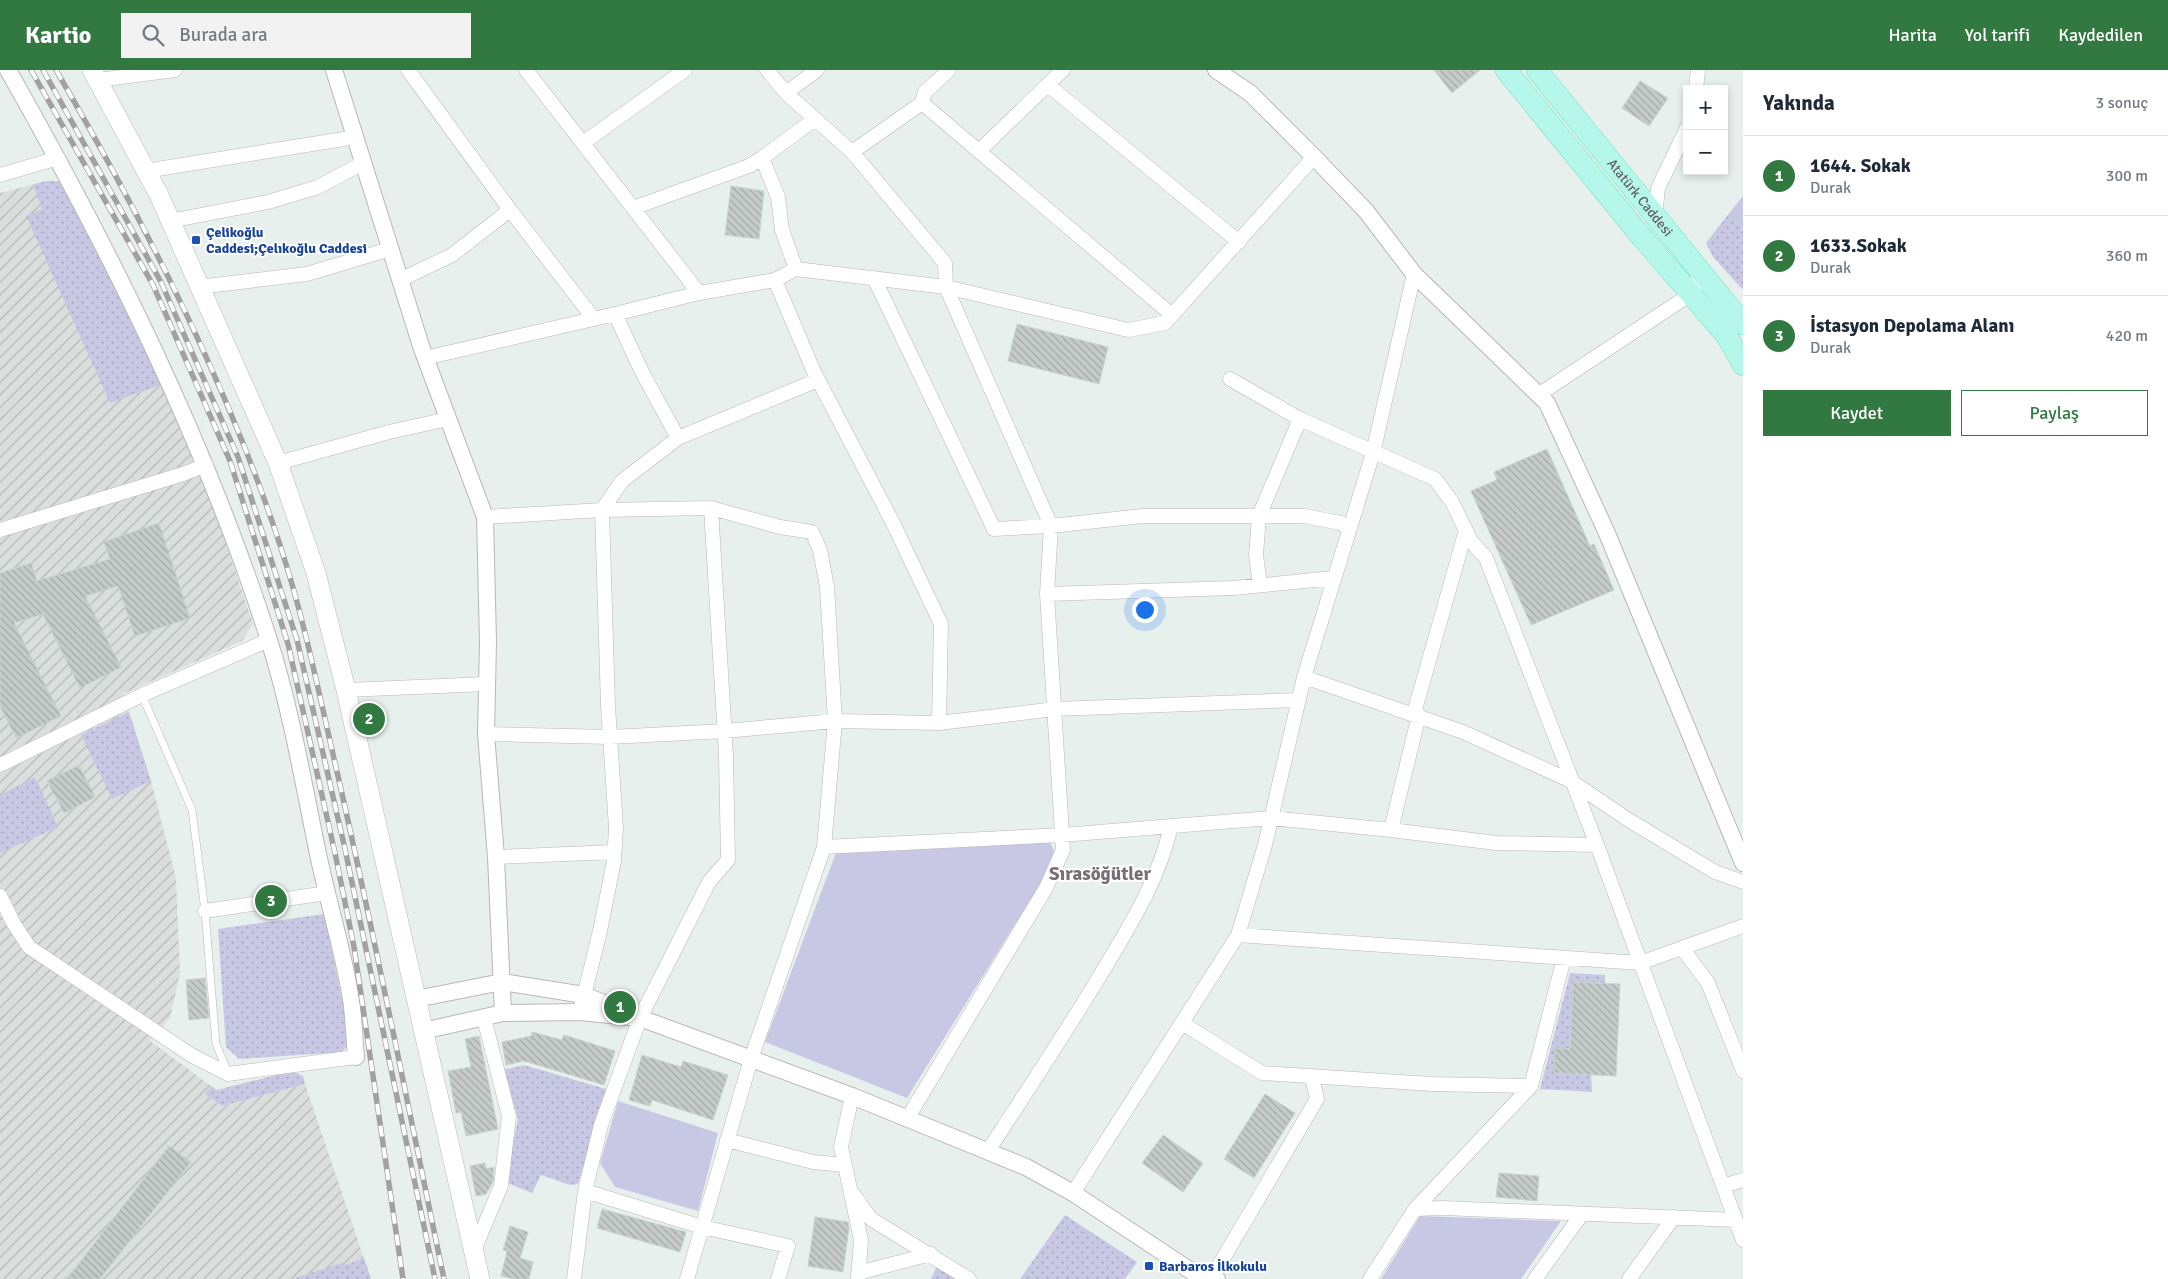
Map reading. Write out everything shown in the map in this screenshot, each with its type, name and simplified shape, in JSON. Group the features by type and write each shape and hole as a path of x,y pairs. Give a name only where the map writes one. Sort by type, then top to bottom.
{"main road":[{"path":"1506,70 1634,229 1727,336 1743,364"},
{"name":"Atatürk Caddesi","path":"1544,74 1655,217 1743,324"},
{"path":"95,75 159,195 198,287 278,463 316,573 346,690 480,1279"}],"street":[{"path":"0,896 14,924 29,947 191,1055 228,1074 356,1057 351,1000 293,729 269,640 234,536 206,465 127,291 58,158 8,70"},
{"path":"95,75 175,70"},
{"path":"334,70 425,358 485,517 488,642 486,734 496,857 504,1013"},
{"path":"408,70 510,210 594,319"},
{"path":"526,70 699,293"},
{"path":"583,143 685,70"},
{"path":"767,70 786,93 852,152 945,263 946,287 1051,526 1047,594 1063,850 1046,888 907,1119"},
{"path":"786,93 817,70"},
{"path":"852,152 922,103 925,92 949,70"},
{"path":"979,151 1063,70"},
{"path":"1216,70 1250,93 1314,157 1366,211 1414,274 1547,404 1606,532 1743,863"},
{"path":"1696,85 1698,70"},
{"path":"1048,85 1239,242"},
{"path":"922,103 1172,315"},
{"path":"633,208 749,166 815,119"},
{"path":"1655,217 1658,188 1686,130"},
{"path":"145,171 356,138"},
{"path":"425,358 699,293 775,280 796,269 946,287 1128,330 1165,323 1314,157"},
{"path":"0,175 58,158"},
{"path":"762,158 778,197 782,230 796,269"},
{"path":"170,221 285,197 318,187 363,163"},
{"path":"400,280 452,255 510,210"},
{"path":"198,287 307,274 390,249"},
{"path":"1538,395 1691,294 1700,272"},
{"path":"1073,1192 1238,935 1271,818 1304,677 1373,453 1414,274"},
{"path":"874,278 994,529 1051,526 1142,516 1304,516 1341,523 1349,530"},
{"path":"775,280 818,380 894,525 941,624 939,723"},
{"path":"615,314 642,372 678,438"},
{"path":"1230,379 1300,419 1435,479 1452,502 1471,541 1486,558 1597,845 1743,1240"},
{"path":"580,1012 600,931 614,852 616,828 610,737 602,510 622,481 678,438 818,380"},
{"path":"278,463 389,432 448,419"},
{"path":"1260,585 1256,555 1259,516 1300,419"},
{"path":"0,530 183,474 206,465"},
{"path":"485,517 602,510 712,508 780,526 812,532 820,550 827,587 835,721 824,847 751,1060 687,1279"},
{"path":"574,1279 585,1191 600,1126 640,1018 709,882 728,860 725,731 712,508"},
{"path":"1391,830 1416,714 1466,530"},
{"path":"1047,594 1260,585 1334,578"},
{"path":"0,765 142,695 269,640"},
{"path":"1304,677 1416,714 1463,732 1571,781 1715,872 1743,882"},
{"path":"346,690 487,684"},
{"path":"486,734 610,737 725,731 835,721 939,723 1054,709 1298,700"},
{"path":"824,847 1062,835 1271,818 1496,843 1597,845"},
{"path":"988,1151 1073,1020 1135,917 1165,854 1171,826"},
{"path":"496,857 614,852"},
{"path":"205,910 327,893"},
{"path":"1238,935 1640,963 1743,926"},
{"path":"1682,948 1708,983 1743,1071"},
{"path":"1370,1279 1415,1209 1531,1086 1564,958"},
{"path":"416,999 502,982 584,995 751,1060 852,1096 1026,1167 1073,1192 1194,1273 1214,1278 1318,1099 1312,1077"},
{"path":"423,1030 504,1013 580,1012 640,1018"},
{"path":"474,1250 501,1186 509,1116 484,1018"},
{"path":"1182,1023 1262,1073 1432,1084 1531,1086"},
{"path":"852,1096 841,1147 861,1240 858,1276 931,1254"},
{"path":"727,1140 813,1162 845,1165"},
{"path":"1723,1186 1743,1180"},
{"path":"850,1189 871,1219 969,1279"},
{"path":"585,1191 702,1227 788,1246 778,1279"},
{"path":"1415,1209 1443,1208 1736,1220"},
{"path":"1536,1279 1582,1214"},
{"path":"1629,1279 1674,1217"}],"lane":[{"path":"142,695 192,810 205,910 216,1044 228,1074"}],"shaded area":[{"path":"46,181 163,384 210,496 253,624 242,641 123,694 151,781 176,878 180,973 170,1018 150,1041 211,1086 205,1094 222,1106 305,1084 371,1279 0,1279 0,193"},
{"path":"46,181 61,181 163,384 110,403 26,216 42,209 33,185"},
{"path":"1743,196 1743,228 1727,216"},
{"path":"1727,216 1743,228 1743,290 1713,257 1706,243"},
{"path":"129,712 151,781 112,799 81,735"},
{"path":"35,777 58,827 0,853 0,795"},
{"path":"1049,840 1054,851 1045,876 907,1098 765,1042 837,850"},
{"path":"324,914 351,1042 342,1052 239,1059 226,1047 218,929"},
{"path":"1570,973 1605,975 1605,983 1573,982 1570,1049 1555,1048 1554,1073 1591,1075 1592,1092 1540,1089"},
{"path":"524,1065 606,1089 578,1184 570,1185 541,1175 532,1193 505,1182 518,1119 503,1070"},
{"path":"292,1071 303,1076 305,1084 222,1106 205,1094 211,1086 217,1090"},
{"path":"618,1101 718,1133 698,1211 615,1187 600,1163"},
{"path":"1065,1215 1137,1262 1125,1279 1020,1279"},
{"path":"1420,1216 1561,1221 1521,1279 1381,1279"},
{"path":"364,1258 371,1279 293,1279 341,1263 345,1265"},
{"path":"937,1266 956,1279 931,1279"}],"building":[{"path":"1434,70 1480,70 1452,93"},
{"path":"1640,81 1668,98 1649,126 1622,108"},
{"path":"731,186 764,191 759,239 725,235"},
{"path":"1017,324 1108,347 1099,384 1008,361"},
{"path":"1547,449 1590,546 1594,544 1614,590 1531,625 1471,491 1497,480 1494,472"},
{"path":"159,523 190,618 135,636 118,586 85,596 121,667 80,688 43,614 14,623 61,716 16,738 0,706 0,573 31,563 37,581 110,559 104,542"},
{"path":"79,765 95,797 64,813 47,781"},
{"path":"205,978 209,1018 189,1020 186,980"},
{"path":"1573,982 1620,984 1616,1076 1554,1073 1555,1048 1570,1049"},
{"path":"532,1032 562,1040 564,1035 615,1051 604,1085 524,1061 506,1065 502,1042 531,1036"},
{"path":"479,1036 498,1129 466,1136 461,1112 456,1113 448,1071 471,1067 465,1039"},
{"path":"642,1055 681,1067 683,1061 728,1075 713,1120 652,1100 650,1106 629,1100"},
{"path":"1265,1094 1295,1113 1254,1178 1224,1159"},
{"path":"1163,1135 1203,1163 1183,1192 1142,1163"},
{"path":"169,1146 191,1162 100,1279 67,1279"},
{"path":"485,1163 486,1169 494,1167 493,1182 486,1194 476,1196 470,1166"},
{"path":"1499,1173 1539,1176 1537,1201 1496,1197"},
{"path":"602,1209 686,1232 680,1252 597,1228"},
{"path":"815,1217 848,1222 849,1228 843,1272 808,1266"},
{"path":"510,1226 528,1232 520,1258 533,1262 529,1279 514,1279 501,1276 507,1251 503,1250"}],"railway":[{"path":"31,70 153,285 230,461 288,644 354,947 403,1279"},
{"path":"43,70 161,282 238,457 297,640 345,849 435,1279"},
{"path":"56,70 120,184 181,302 235,423 280,545 305,631 352,839 444,1279"}],"place":[{"name":"Çelikoğlu Caddesi;Çelıkoğlu Caddesi","path":"196,240"},
{"name":"1633.Sokak","path":"369,719"},
{"name":"İstasyon Depolama Alanı","path":"271,901"},
{"name":"1644. Sokak","path":"620,1007"},
{"name":"Barbaros İlkokulu","path":"1149,1266"}],"district":[{"name":"Sırasöğütler","path":"1100,873"}]}
